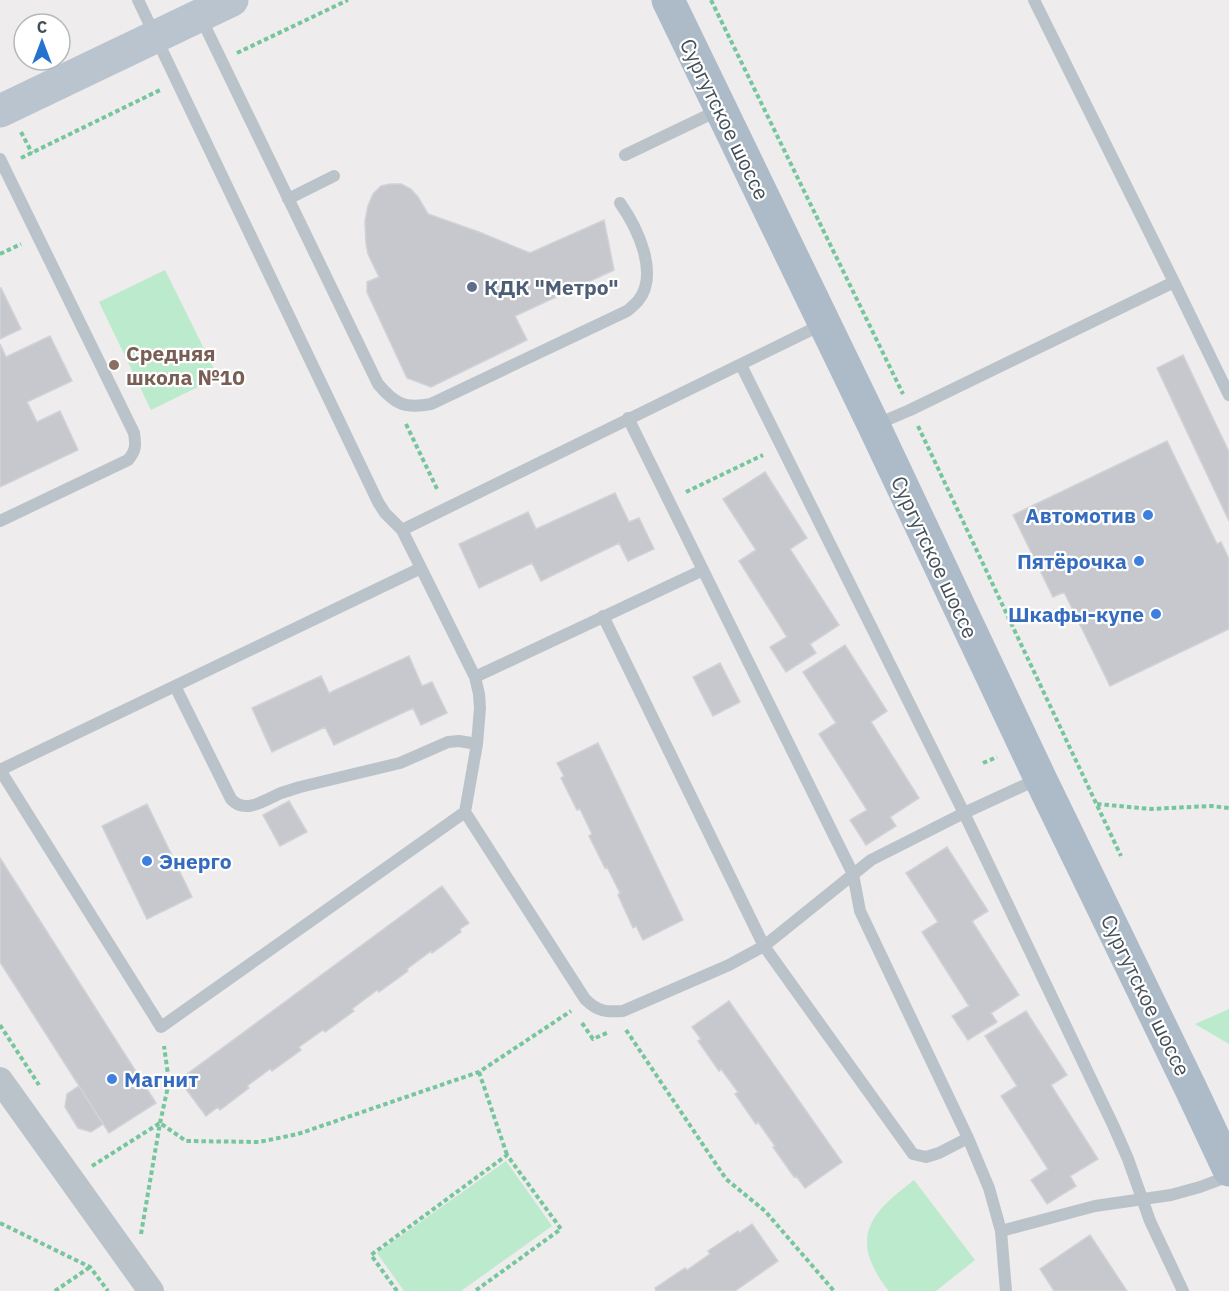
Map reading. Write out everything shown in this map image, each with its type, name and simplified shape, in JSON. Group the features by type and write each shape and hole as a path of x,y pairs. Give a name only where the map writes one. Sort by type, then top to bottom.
{"main road":[{"name":"Сургутское шоссе","path":"668,0 1229,1170"},
{"name":"Сургутское шоссе","path":"1203,1114 1229,1149"}],"street":[{"path":"0,111 232,0"},
{"path":"0,1080 151,1291"}],"lane":[{"path":"138,0 378,502 385,513 402,530 475,677 480,708 477,744 465,812 585,999 593,1007 607,1012 623,1011 729,964 764,946 872,860 964,813 1040,778"},
{"path":"1034,0 1229,395"},
{"path":"200,16 378,384 390,398 402,404 416,407 431,404 627,311 639,300 645,287 646,264 641,243 630,218 620,203"},
{"path":"625,155 720,110"},
{"path":"0,159 134,433 136,443 134,452 128,460 0,520"},
{"path":"288,199 334,176"},
{"path":"874,426 1174,282"},
{"path":"402,530 824,324"},
{"path":"741,365 964,813 1114,1127 1150,1221 1183,1291"},
{"path":"628,418 853,874 860,910 968,1138 988,1188 1001,1231 1006,1291"},
{"path":"421,568 0,770 161,1027 465,812"},
{"path":"475,677 703,570"},
{"path":"603,616 764,946 913,1154 926,1157 968,1138"},
{"path":"175,686 231,799 242,806 251,807 300,787 400,763 448,742 477,744"},
{"path":"1001,1231 1095,1206 1186,1191 1229,1176"}],"path":[{"path":"670,500 780,447"},
{"path":"1097,804 1150,809 1211,806 1229,808"},
{"path":"160,1123 186,1141 259,1142 298,1134 479,1072 573,1010"},
{"path":"580,1020 593,1039 613,1030"},
{"path":"0,1025 43,1091"},
{"path":"622,1026 726,1179 765,1211 834,1291"},
{"path":"141,1236 169,1082 161,1027"},
{"path":"475,1291 561,1229 507,1155 479,1072"},
{"path":"86,1157 92,1166 160,1123"},
{"path":"397,1291 371,1255 507,1155"},
{"path":"0,1222 90,1267 108,1291"},
{"path":"56,1291 90,1267"}],"green space":[{"path":"165,270 218,377 151,410 99,302"},
{"path":"1229,1009 1229,1044 1195,1024"},
{"path":"506,1161 552,1226 461,1291 404,1291 377,1253"},
{"path":"914,1180 975,1260 936,1291 889,1291 878,1276 870,1259 867,1246 868,1234 878,1213"}],"building":[{"name":"КДК \"Метро\"","path":"401,184 411,189 428,214 530,253 604,220 614,270 515,316 527,340 431,387 407,378 367,292 367,282 379,277 368,254 366,243 365,221 368,206 373,194 381,186"},
{"path":"0,288 21,329 0,339"},
{"path":"50,336 72,381 27,402 37,422 60,411 78,450 0,487 0,344 6,357"},
{"path":"1183,355 1229,452 1229,521 1157,368"},
{"path":"1167,441 1217,544 1221,542 1229,559 1229,629 1110,686 1064,592 1053,597 1013,515"},
{"path":"765,472 807,538 790,549 839,625 810,644 816,653 786,672 770,647 787,637 739,561 756,550 723,499"},
{"path":"615,493 629,522 639,518 654,549 628,561 619,543 541,581 532,563 479,588 459,544 528,512 536,529"},
{"path":"845,645 887,711 871,722 919,798 890,817 896,826 866,845 850,820 867,810 819,734 836,723 803,672"},
{"path":"409,656 422,686 432,682 447,713 421,725 413,708 334,745 325,727 272,752 252,708 321,676 329,693"},
{"path":"720,663 740,702 713,716 693,677"},
{"path":"598,743 683,920 643,940 636,926 633,928 618,895 620,893 589,836 592,834 561,778 564,776 557,763"},
{"path":"289,801 307,832 280,846 263,815"},
{"name":"Энерго","path":"147,804 192,897 147,919 102,826"},
{"path":"947,847 988,911 972,921 1019,995 991,1013 997,1022 968,1040 952,1016 969,1006 922,932 938,922 906,873"},
{"path":"0,858 156,1103 109,1133 0,962"},
{"path":"442,886 469,923 460,929 461,932 432,953 431,951 379,992 377,990 352,1009 354,1011 325,1032 323,1030 299,1047 301,1050 247,1086 249,1088 220,1110 218,1107 206,1116 179,1080"},
{"path":"729,1001 842,1162 805,1188 796,1176 794,1177 758,1122 756,1124 735,1094 738,1092 721,1069 719,1071 698,1041 701,1039 692,1027"},
{"path":"1026,1011 1067,1075 1051,1085 1098,1159 1070,1176 1076,1186 1047,1204 1031,1180 1048,1169 1001,1096 1017,1086 985,1036"},
{"path":"79,1086 103,1124 91,1132 78,1128 65,1107 67,1094"},
{"path":"752,1224 778,1261 735,1291 656,1291 655,1288 710,1254 708,1251"},
{"path":"1090,1235 1127,1291 1054,1291 1040,1269"}],"place":[{"name":"КДК \"Метро\"","path":"472,287"},
{"name":"Средняя школа №10","path":"114,365"},
{"name":"Автомотив","path":"1148,515"},
{"name":"Пятёрочка","path":"1139,561"},
{"name":"Шкафы-купе","path":"1156,614"},
{"name":"Энерго","path":"147,861"},
{"name":"Магнит","path":"112,1079"}]}
